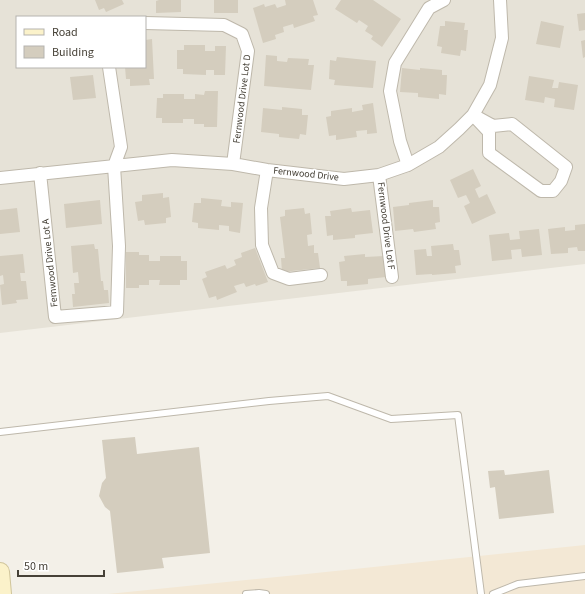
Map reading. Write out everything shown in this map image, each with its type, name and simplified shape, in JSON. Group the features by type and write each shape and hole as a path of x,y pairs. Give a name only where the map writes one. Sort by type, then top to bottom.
{"street":[{"path":"408,165 400,141 390,91 395,63 429,8 444,0"},
{"name":"Fernwood Drive","path":"0,178 172,160 234,164 267,170 344,178 379,175 408,165 439,147 472,115 490,85 502,38 500,0"},
{"name":"Fernwood Drive Lot D","path":"146,23 224,25 242,34 248,51 234,164"},
{"path":"109,68 121,147 114,166"},
{"path":"472,115 493,126 512,124 566,166 562,181 553,191 540,191 489,153 489,132 472,115"},
{"name":"Fernwood Drive Lot A","path":"40,173 55,317 117,312 119,246 114,166"},
{"path":"267,170 261,208 262,245 273,273 289,279 322,275"},
{"name":"Fernwood Drive Lot F","path":"379,175 392,277"},
{"path":"0,572 2,594"}],"lane":[{"path":"0,432 269,401 328,396 391,419 458,415 481,594"},
{"path":"493,594 518,584 585,576"},
{"path":"246,594 259,592 266,594"}],"shaded area":[{"path":"0,0 585,0 585,264 0,333"},
{"path":"585,545 585,594 108,594 297,575"}],"building":[{"path":"95,0 122,0 124,4 106,12 104,8 99,10"},
{"path":"181,0 181,12 156,13 156,1"},
{"path":"214,0 238,0 238,13 214,13"},
{"path":"285,0 313,0 318,15 313,16 315,21 294,28 293,24 283,27 284,32 275,35 276,39 263,43 253,8 264,4 265,7 275,4 277,8 286,5"},
{"path":"341,0 373,0 401,19 382,47 371,39 373,36 365,31 368,26 359,20 357,23 335,9"},
{"path":"585,13 585,30 579,31 577,14"},
{"path":"445,21 465,23 464,30 468,30 466,51 461,50 460,56 441,53 442,47 437,46 440,26 445,26"},
{"path":"541,21 564,26 560,48 536,44"},
{"path":"152,39 154,79 149,79 150,85 130,86 130,79 126,79 125,68 146,68 146,40"},
{"path":"585,40 585,57 583,58 581,41"},
{"path":"184,45 205,45 205,51 215,51 215,46 226,46 225,75 214,75 214,70 206,70 206,75 183,74 183,69 177,69 177,50 184,50"},
{"path":"266,55 277,56 277,61 287,62 288,58 309,59 308,65 314,65 311,90 264,86"},
{"path":"337,57 376,61 373,88 334,85 335,80 329,79 330,60 336,61"},
{"path":"402,68 442,70 442,75 447,75 446,95 439,94 439,99 418,97 418,93 400,92"},
{"path":"93,75 96,98 73,100 70,77"},
{"path":"529,76 554,80 552,88 558,88 559,82 578,85 574,110 554,107 555,99 545,97 544,103 525,100"},
{"path":"205,91 218,91 217,127 204,127 204,124 194,124 194,119 183,119 183,123 162,123 162,118 156,118 157,98 163,98 163,94 184,94 184,99 195,99 195,94 204,95"},
{"path":"373,103 377,133 367,134 367,130 356,131 357,137 336,140 336,135 329,136 326,117 331,116 331,111 352,108 352,112 363,110 362,105"},
{"path":"282,107 302,109 302,115 308,115 306,135 300,134 299,139 279,137 279,134 261,132 263,108 282,110"},
{"path":"473,169 481,186 475,189 479,198 487,194 496,213 472,224 464,206 470,203 466,195 458,198 450,180"},
{"path":"163,193 163,198 169,197 171,217 166,218 166,223 145,225 144,220 138,221 135,202 142,201 142,195"},
{"path":"201,198 222,200 221,206 231,207 231,202 243,203 240,233 229,231 229,226 219,225 219,230 198,228 198,223 192,222 194,203 201,203"},
{"path":"100,200 102,224 66,228 64,204"},
{"path":"433,200 433,207 439,207 440,222 435,223 436,229 414,232 413,229 395,231 393,207"},
{"path":"17,208 20,232 0,234 0,210"},
{"path":"304,208 305,214 310,213 312,234 307,235 308,246 314,245 314,253 318,253 320,268 282,272 281,258 285,258 280,217 285,216 285,210"},
{"path":"351,208 352,212 370,210 373,233 355,235 355,238 333,240 333,235 327,236 325,216 331,216 330,211"},
{"path":"585,224 585,251 578,251 577,247 568,248 568,253 551,254 548,229 565,227 565,231 575,230 575,225"},
{"path":"539,229 542,255 522,257 521,249 511,250 512,259 492,261 489,235 509,233 510,240 520,239 519,231"},
{"path":"94,244 95,249 98,249 101,281 103,281 104,290 108,290 109,303 73,307 72,294 75,294 74,283 79,283 78,272 73,273 71,246"},
{"path":"453,244 454,250 459,250 461,265 455,266 456,273 416,275 414,250 426,249 427,256 432,256 431,246"},
{"path":"255,248 268,282 256,286 255,284 246,287 244,283 234,286 237,292 217,300 216,296 209,298 202,279 207,277 205,272 225,265 227,269 236,265 234,260 242,257 241,253"},
{"path":"126,252 139,252 139,255 149,255 149,261 160,261 160,256 181,256 181,261 187,261 187,280 180,280 180,285 159,285 160,280 149,280 149,285 139,285 139,288 126,288"},
{"path":"23,254 25,273 20,273 21,281 26,281 28,299 16,300 17,303 2,305 0,285 4,284 3,275 0,276 0,256"},
{"path":"365,254 365,257 384,256 386,277 368,279 368,284 347,286 347,281 341,281 339,262 345,261 344,256"},
{"path":"135,437 137,454 199,447 210,553 162,558 164,568 117,573 110,511 105,507 99,496 102,483 106,478 102,440"},
{"path":"504,470 505,475 549,470 554,513 499,519 495,487 490,488 488,471"}]}
